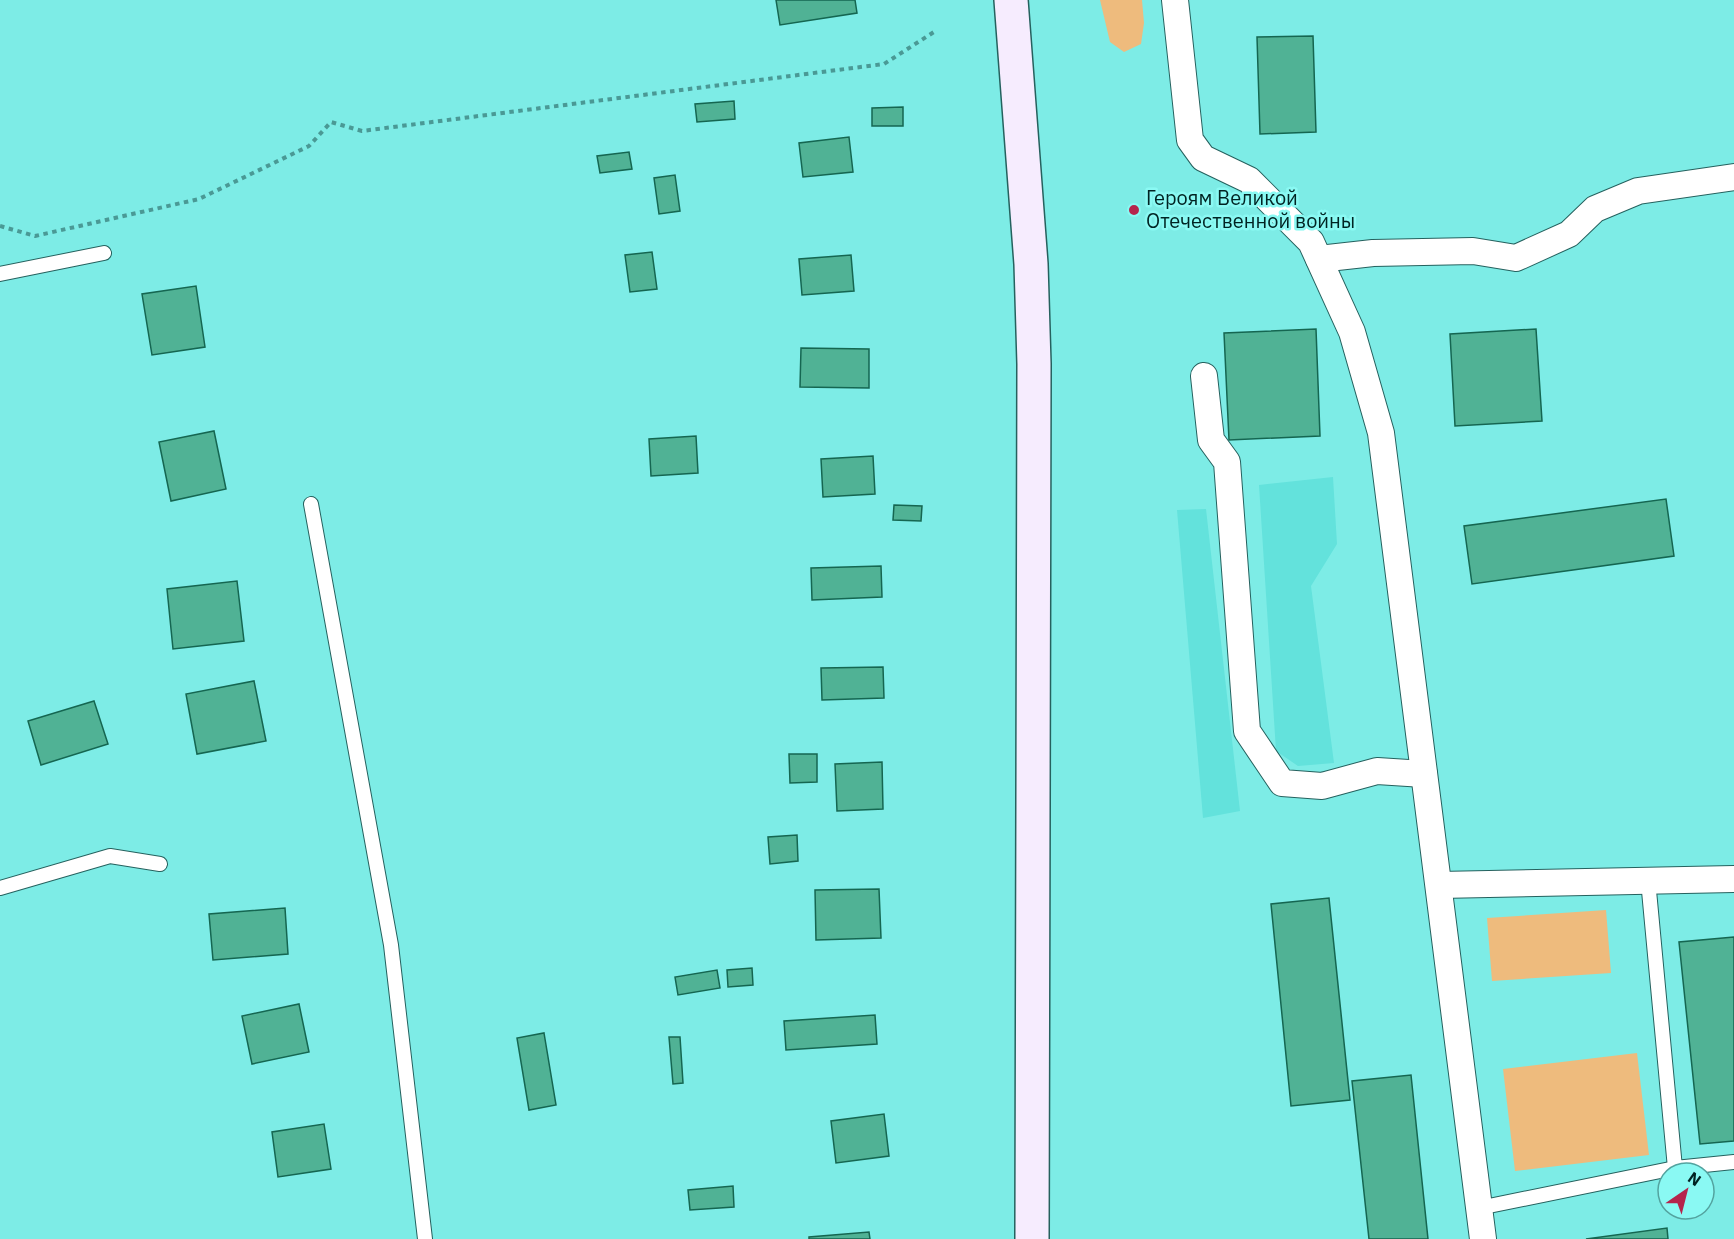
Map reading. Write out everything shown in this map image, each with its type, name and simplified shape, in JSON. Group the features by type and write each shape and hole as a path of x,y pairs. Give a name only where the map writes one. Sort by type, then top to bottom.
{"main road":[{"path":"1011,0 1029,242 1034,364 1032,1239"}],"street":[{"path":"1175,0 1190,140 1203,158 1249,180 1311,242 1352,332 1381,433 1483,1239"},
{"path":"1319,259 1373,253 1473,251 1516,258 1569,234 1594,209 1638,191 1734,177"},
{"path":"1204,376 1211,440 1227,462 1247,731 1282,783 1322,786 1377,771 1424,774"},
{"path":"1438,885 1734,879"}],"lane":[{"path":"0,274 104,253"},
{"path":"311,504 392,945 425,1239"},
{"path":"0,888 110,855 160,864"},
{"path":"1648,880 1674,1161"},
{"path":"1716,1164 1734,1162"},
{"path":"1479,1208 1656,1172"}],"path":[{"path":"0,226 35,236 199,199 309,146 331,122 363,131 884,64 937,30"}],"shaded area":[{"path":"1100,0 1142,0 1144,23 1141,44 1124,52 1110,42"},
{"path":"1333,477 1337,544 1311,586 1334,763 1298,766 1276,751 1259,485"},
{"path":"1206,509 1240,811 1203,818 1177,510"},
{"path":"1606,910 1611,973 1492,981 1487,918"},
{"path":"1637,1053 1649,1155 1515,1171 1503,1069"}],"building":[{"path":"776,0 855,0 857,13 780,25"},
{"path":"1313,36 1316,132 1260,134 1257,37"},
{"path":"734,101 735,119 697,122 695,104"},
{"path":"903,107 903,126 872,126 872,108"},
{"path":"849,137 853,172 803,177 799,143"},
{"path":"629,152 632,169 600,173 597,156"},
{"path":"675,175 680,211 659,214 654,178"},
{"path":"652,252 657,289 630,292 625,255"},
{"path":"851,255 854,291 802,295 799,259"},
{"path":"196,286 205,347 152,355 142,294"},
{"path":"1316,329 1320,436 1229,440 1224,333"},
{"path":"1536,329 1542,421 1455,426 1450,334"},
{"path":"801,348 869,349 869,388 800,387"},
{"path":"214,431 226,489 171,501 159,442"},
{"path":"696,436 698,473 651,476 649,439"},
{"path":"873,456 875,494 823,497 821,459"},
{"path":"1666,499 1674,556 1472,584 1464,526"},
{"path":"894,505 922,506 921,521 893,520"},
{"path":"881,566 882,597 812,600 811,568"},
{"path":"237,581 244,641 173,649 167,589"},
{"path":"883,667 884,698 822,700 821,668"},
{"path":"254,681 266,741 197,754 186,694"},
{"path":"94,701 108,744 41,765 28,721"},
{"path":"789,754 817,754 817,782 790,783"},
{"path":"882,762 883,809 837,811 835,764"},
{"path":"797,835 798,861 770,864 768,837"},
{"path":"879,889 881,938 816,940 815,890"},
{"path":"1329,898 1350,1100 1291,1106 1271,904"},
{"path":"285,908 288,954 213,960 209,914"},
{"path":"1734,937 1734,1141 1700,1144 1679,942"},
{"path":"752,968 753,985 728,987 727,970"},
{"path":"717,970 720,988 678,995 675,977"},
{"path":"299,1004 309,1052 252,1064 242,1016"},
{"path":"875,1015 877,1044 786,1050 784,1021"},
{"path":"544,1033 556,1105 529,1110 517,1038"},
{"path":"669,1037 680,1037 683,1083 673,1084"},
{"path":"1411,1075 1428,1239 1369,1239 1352,1081"},
{"path":"884,1114 889,1156 836,1163 831,1121"},
{"path":"324,1124 331,1169 278,1177 272,1132"},
{"path":"733,1186 734,1207 690,1210 688,1190"},
{"path":"1667,1228 1668,1239 1586,1239"},
{"path":"869,1232 870,1239 809,1239 809,1237"}],"place":[{"name":"Героям Великой Отечественной войны","path":"1134,210"}]}
